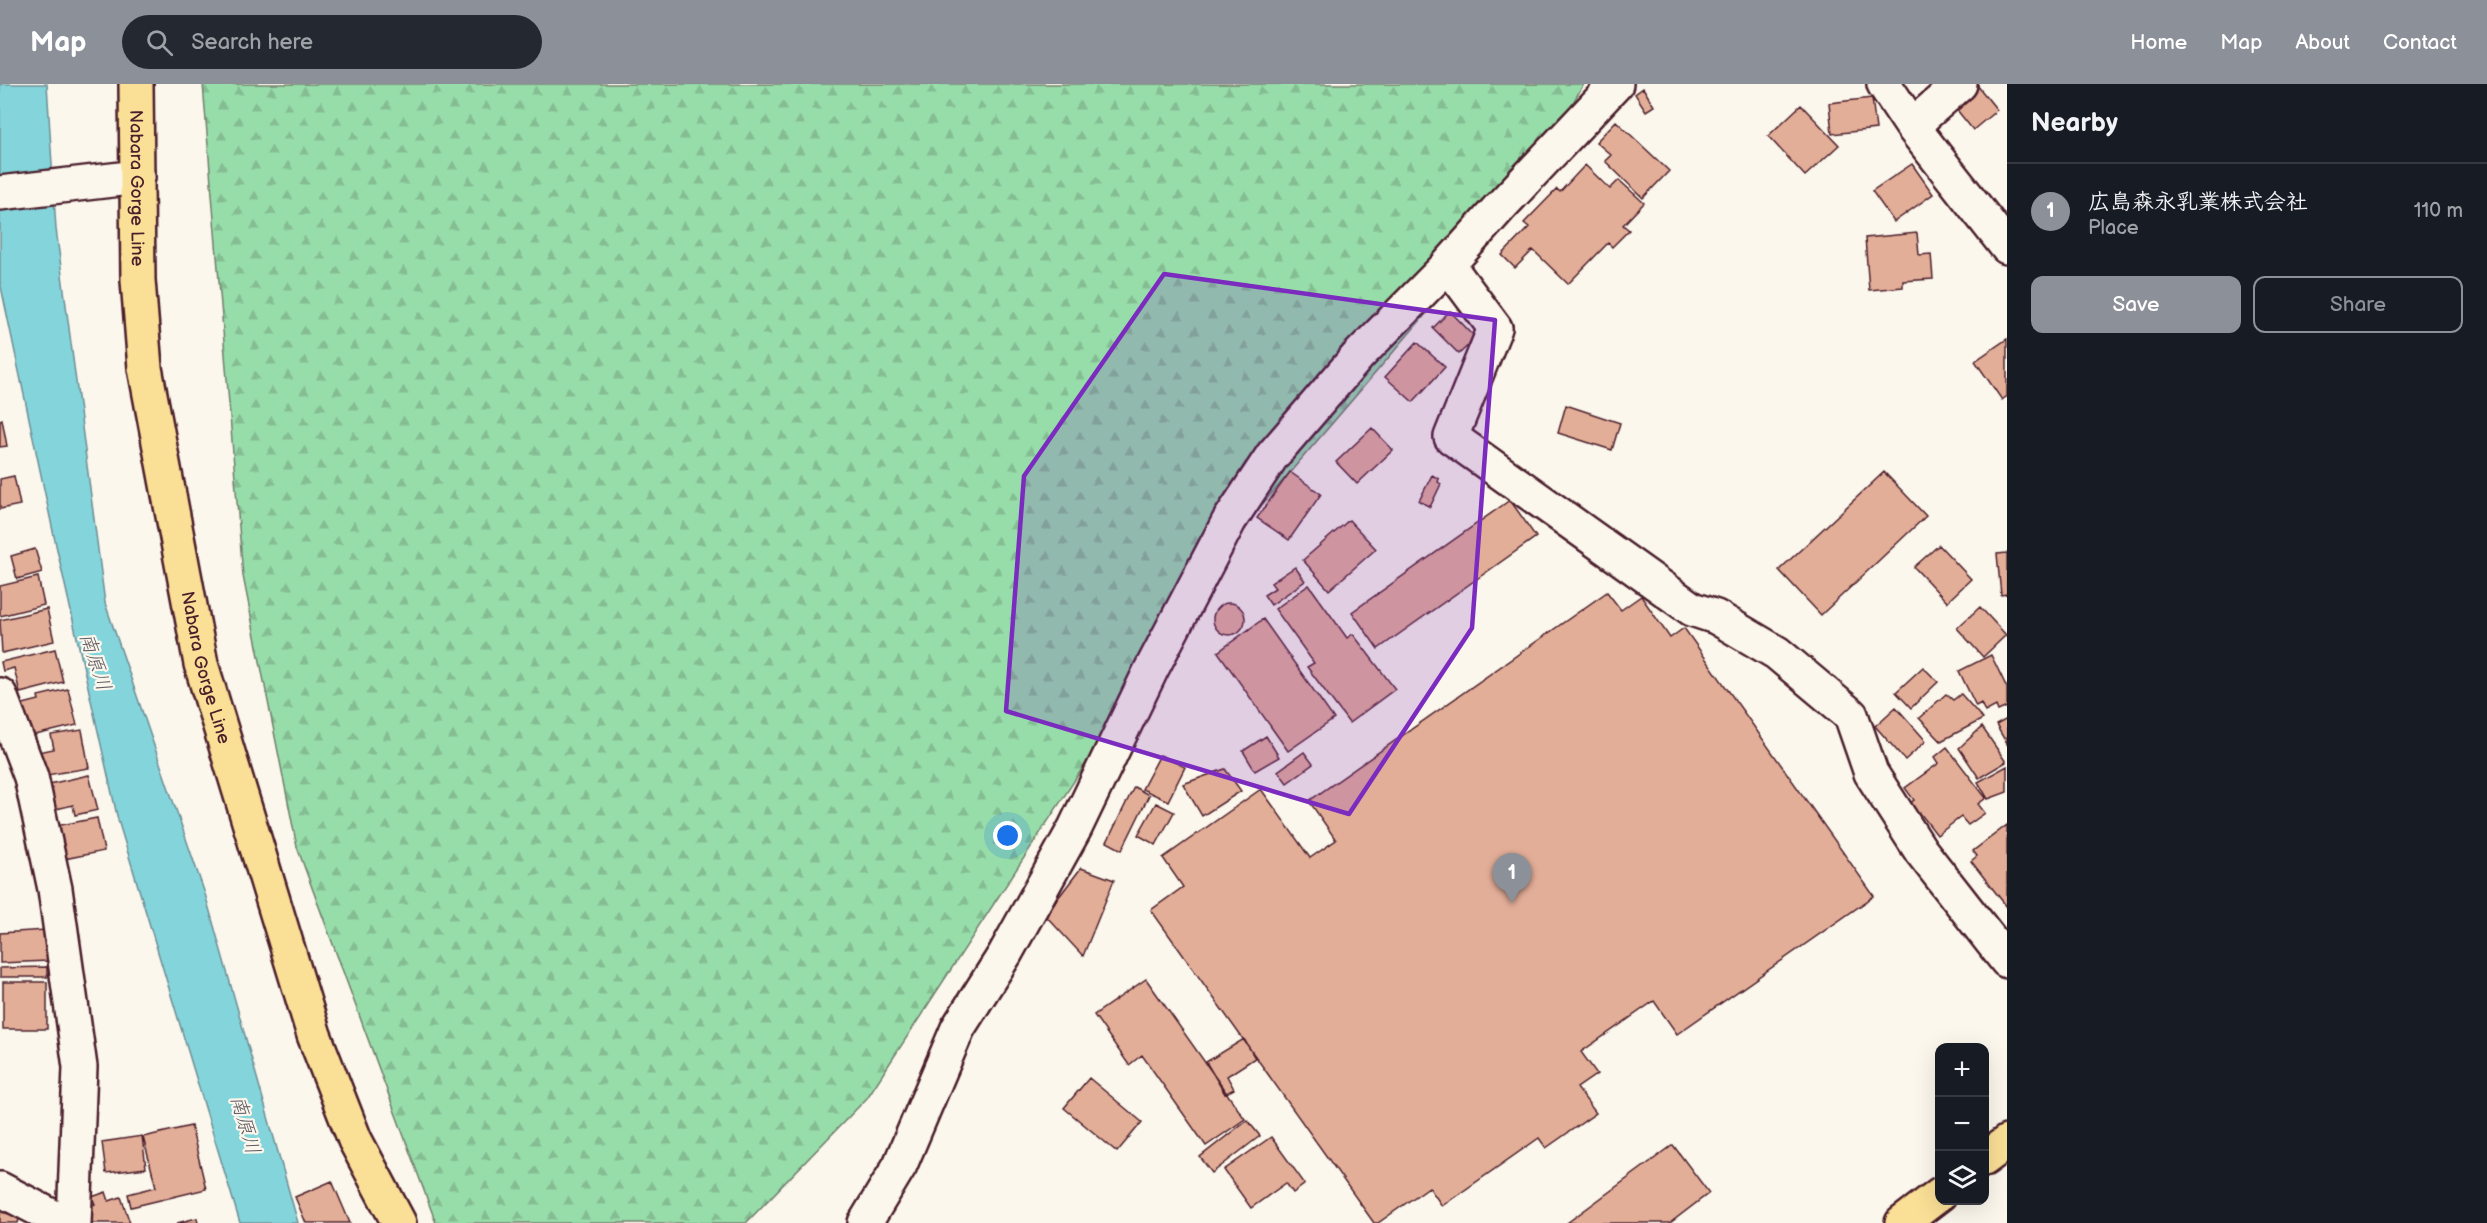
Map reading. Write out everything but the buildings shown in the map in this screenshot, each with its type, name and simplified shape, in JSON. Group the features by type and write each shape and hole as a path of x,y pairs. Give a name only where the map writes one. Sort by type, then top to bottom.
{"main road":[{"name":"Nabara Gorge Line","path":"136,84 138,280 146,368 201,664 314,1035 355,1140 399,1223"},
{"path":"1989,1155 2007,1142"},
{"path":"1902,1223 1935,1198"}],"street":[{"path":"865,1223 900,1165 958,1028 1005,954 1075,828 1151,670 1229,521 1272,456 1358,356 1448,265 1616,84"},
{"path":"1884,84 1912,126 2007,247"},
{"path":"1912,126 1960,84"},
{"path":"0,194 138,177"},
{"path":"1448,265 1496,328 1451,437 1692,609 1716,617 1777,653 1851,715 1871,772 1883,792 1921,851 2007,961"},
{"path":"0,695 31,777 55,889 80,1066 74,1223"},
{"path":"0,1189 65,1223"}],"highlighted area":[{"path":"1164,274 1495,320 1472,628 1349,814 1006,711 1024,476"}],"green space":[{"path":"203,84 1584,84 1493,236 1231,541 867,1098 746,1223 436,1223 297,847 243,576"}],"water":[{"name":"南原川","path":"0,84 47,84 56,229 105,603 205,894 298,1223 240,1223 118,820 0,282"}],"place":[{"name":"広島森永乳業株式会社","path":"1512,903"}]}
